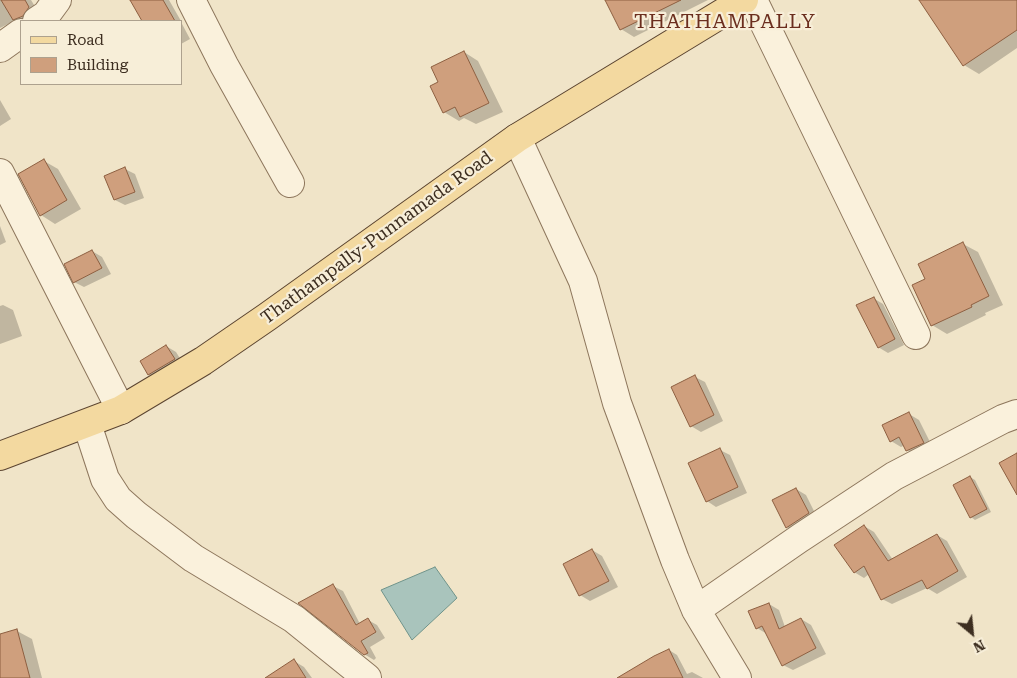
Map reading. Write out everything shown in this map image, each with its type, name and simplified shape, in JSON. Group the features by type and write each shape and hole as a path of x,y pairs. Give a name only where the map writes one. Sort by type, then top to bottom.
{"main road":[{"name":"Thathampally-Punnamada Road","path":"0,456 122,410 203,361 517,138 744,0"}],"street":[{"path":"38,20 46,15 57,0"},
{"path":"191,0 224,65 290,184"},
{"path":"752,0 916,335"},
{"path":"0,48 20,34"},
{"path":"517,138 583,281 617,404 655,509 696,610 737,678"},
{"path":"0,173 122,410"},
{"path":"696,610 894,476 1003,419 1017,414"},
{"path":"87,424 105,479 118,498 136,515 193,558 294,619 367,678"}],"water":[{"path":"435,567 457,598 412,640 381,590"}],"building":[{"path":"1,0 25,0 29,7 23,16 13,20"},
{"path":"130,0 163,0 174,20 141,20"},
{"path":"605,0 681,0 620,30"},
{"path":"919,0 1017,0 1017,30 963,66"},
{"path":"464,51 489,103 460,117 455,107 443,113 430,86 438,82 431,67"},
{"path":"44,159 67,200 40,216 18,174"},
{"path":"125,167 135,192 114,200 104,176"},
{"path":"963,242 989,296 971,305 972,307 931,326 912,285 925,279 918,264"},
{"path":"92,250 102,268 73,283 64,264"},
{"path":"874,297 895,339 878,348 856,305"},
{"path":"166,345 175,359 148,375 140,361"},
{"path":"695,375 714,415 690,427 671,387"},
{"path":"909,412 924,443 906,451 899,437 890,442 882,425"},
{"path":"720,448 738,487 706,502 688,463"},
{"path":"1017,453 1017,495 999,463"},
{"path":"970,476 987,509 970,518 953,485"},
{"path":"796,488 809,513 786,528 772,500"},
{"path":"864,525 888,561 937,534 958,571 927,589 922,580 881,600 864,566 854,573 834,545"},
{"path":"592,549 609,581 579,596 563,564"},
{"path":"333,584 356,625 368,618 376,632 361,641 368,653 364,655 298,603"},
{"path":"769,603 779,629 801,618 816,648 782,666 762,626 756,629 748,611"},
{"path":"17,629 30,678 0,678 0,634"},
{"path":"669,649 683,678 617,678 654,656"},
{"path":"294,659 306,678 265,678"}],"district":[{"name":"THATHAMPALLY","path":"725,22"}]}
